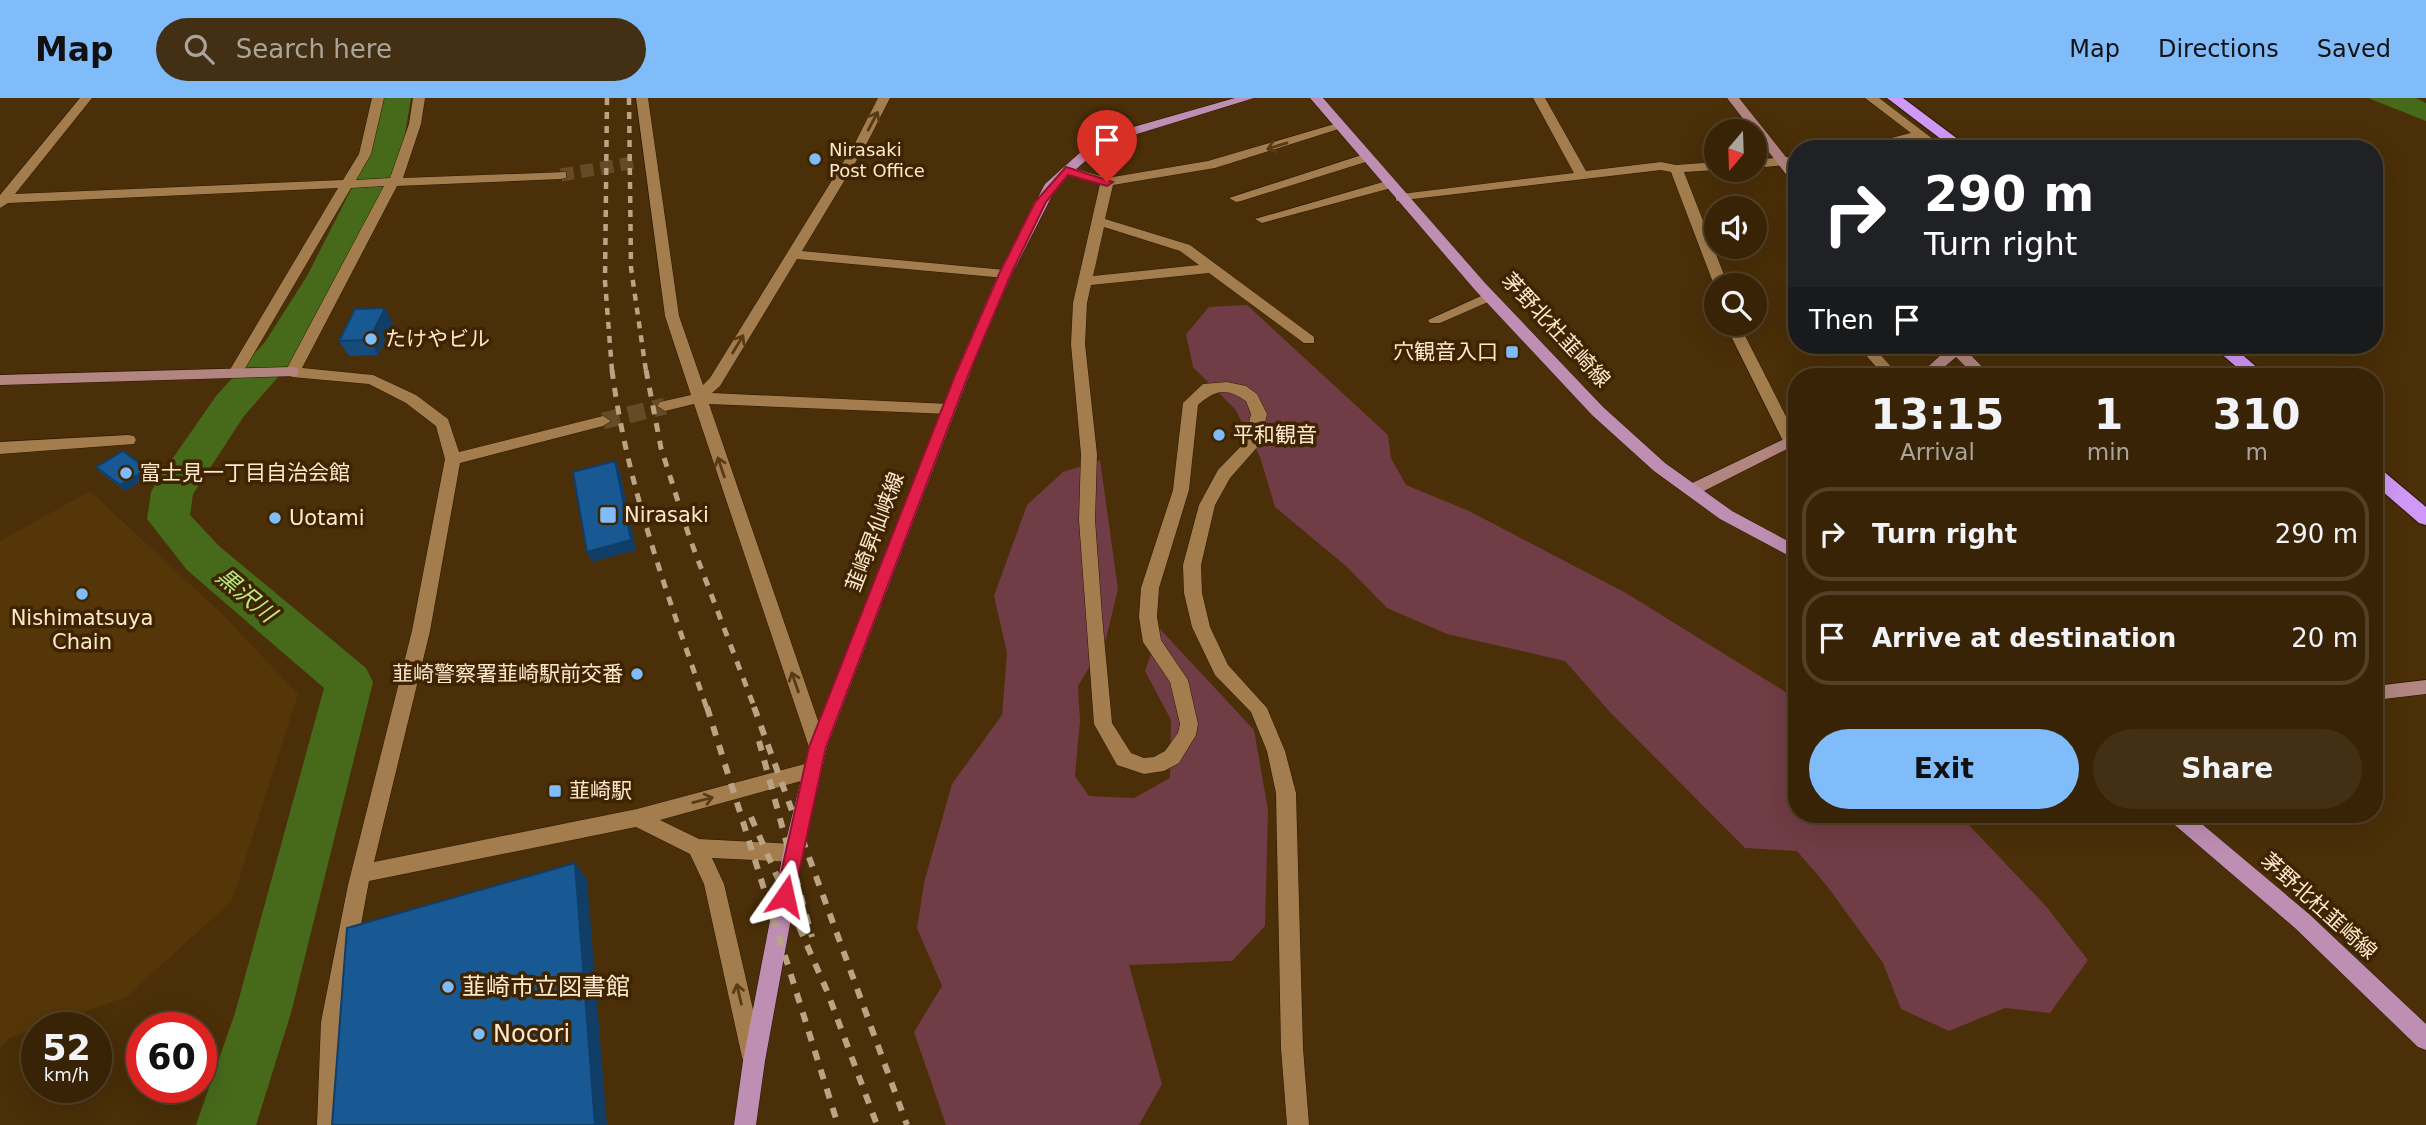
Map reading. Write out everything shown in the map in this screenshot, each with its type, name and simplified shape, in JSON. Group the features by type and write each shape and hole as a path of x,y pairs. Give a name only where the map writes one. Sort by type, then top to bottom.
{"highway":[{"path":"1894,98 1952,140"},
{"path":"2231,354 2248,368"},
{"path":"2383,482 2426,518"}],"main road":[{"name":"韮崎昇仙峡線","path":"745,1125 754,1060 793,853 818,747 948,409 1005,274 1041,202 1066,170 1087,153 1120,135 1248,98"},
{"name":"茅野北杜韮崎線","path":"1316,98 1401,198 1490,296 1626,439 1692,491 1751,531 1788,550"},
{"name":"茅野北杜韮崎線","path":"2187,823 2302,921 2426,1039"}],"street":[{"path":"2,200 86,98"},
{"path":"235,373 365,154 378,98"},
{"path":"292,372 394,182 415,124 419,98"},
{"path":"642,98 644,161 672,316 818,747"},
{"path":"698,398 715,382 861,143 884,98"},
{"path":"1539,98 1583,175"},
{"path":"1733,98 1788,158"},
{"path":"1871,98 1928,140"},
{"path":"1066,170 1107,182 1210,165 1342,126"},
{"path":"1898,140 1922,135"},
{"path":"1236,198 1368,157"},
{"path":"1768,163 1788,161"},
{"path":"1401,198 1661,166 1676,169 1704,167"},
{"path":"1676,169 1716,273"},
{"path":"2,200 561,175"},
{"path":"1107,182 1084,281 1078,344 1089,454 1087,520 1098,694 1103,724 1124,759 1133,763 1157,765 1172,757 1187,735 1189,724 1179,680 1152,642 1147,617 1150,588 1181,491 1191,403 1208,388 1227,387 1241,390 1252,398 1259,414 1252,444 1224,474 1207,505 1192,565 1193,593 1201,627 1221,670 1258,708 1276,751 1286,793 1293,1048 1298,1125"},
{"path":"1262,219 1390,184"},
{"path":"1098,221 1185,248 1309,340"},
{"path":"791,254 1005,274"},
{"path":"1084,281 1212,268"},
{"path":"1435,320 1490,296"},
{"path":"1738,336 1788,429"},
{"path":"1872,354 1885,368"},
{"path":"1935,368 1950,354"},
{"path":"1961,354 1976,368"},
{"path":"0,380 292,372 373,380 411,399 443,423 453,459 421,631 361,874 332,1022 328,1125"},
{"path":"665,406 698,398 948,409"},
{"path":"453,459 603,421"},
{"path":"0,448 128,440"},
{"path":"1692,491 1788,443"},
{"path":"2383,692 2426,687"},
{"path":"361,874 637,818 812,770"},
{"path":"637,818 697,848 793,853"},
{"path":"697,848 714,884 754,1060"}],"shaded area":[{"path":"2368,98 2416,98 2426,103 2426,121"},
{"path":"1247,305 1388,435 1391,458 1406,485 1469,511 1626,593 1788,693 1788,823 1967,823 2045,905 2088,960 2050,1013 2005,1008 1949,1031 1901,1009 1883,963 1827,886 1797,851 1745,848 1609,711 1565,661 1447,634 1387,608 1346,566 1275,507 1260,457 1235,409 1193,367 1186,334 1209,307"},
{"path":"1100,460 1118,589 1106,639 1078,686 1080,721 1075,776 1089,796 1134,798 1170,778 1171,720 1145,671 1160,629 1254,730 1268,810 1265,926 1232,961 1129,965 1162,1084 1139,1125 946,1125 914,1032 942,986 917,928 924,883 952,784 1002,715 1007,653 994,596 1027,505 1063,472"},
{"path":"90,491 223,615 298,694 232,901 126,997 83,1012 21,1012 21,1034 9,1038 0,1049 0,541"}],"building":[{"path":"385,308 369,340 339,341 355,309"},
{"name":"富士見一丁目自治会館","path":"123,451 147,469 120,485 96,467"},
{"path":"615,461 631,540 587,552 573,472"},
{"name":"Nocori","path":"575,863 595,1125 332,1125 347,928"}],"waterway":[{"name":"黒沢川","path":"226,1125 263,1013 349,682 203,558 168,519 172,492 230,406 279,351 325,276 384,158 395,98"}],"tunnel":[{"path":"561,175 637,162"},
{"path":"603,421 665,406"}],"railway":[{"path":"607,98 605,281 612,371"},
{"path":"629,98 631,268 646,371"},
{"path":"612,370 628,457 651,542 707,709"},
{"path":"646,370 661,448 690,539 755,709"},
{"path":"707,707 838,1125"},
{"path":"754,707 907,1125"},
{"path":"759,741 812,937"},
{"path":"751,817 827,991 877,1125"}],"place":[{"name":"Nirasaki Post Office","path":"815,159"},
{"name":"たけやビル","path":"371,339"},
{"name":"穴観音入口","path":"1512,352"},
{"name":"平和観音","path":"1219,435"},
{"name":"富士見一丁目自治会館","path":"126,473"},
{"name":"Nirasaki","path":"608,515"},
{"name":"Uotami","path":"275,518"},
{"name":"Nishimatsuya Chain","path":"82,594"},
{"name":"韮崎警察署韮崎駅前交番","path":"637,674"},
{"name":"韮崎駅","path":"555,791"},
{"name":"韮崎市立図書館","path":"448,987"},
{"name":"Nocori","path":"479,1034"}],"route":[{"path":"785,896 818,747 963,373 1005,274 1041,202 1052,184 1066,170 1107,182"}]}
